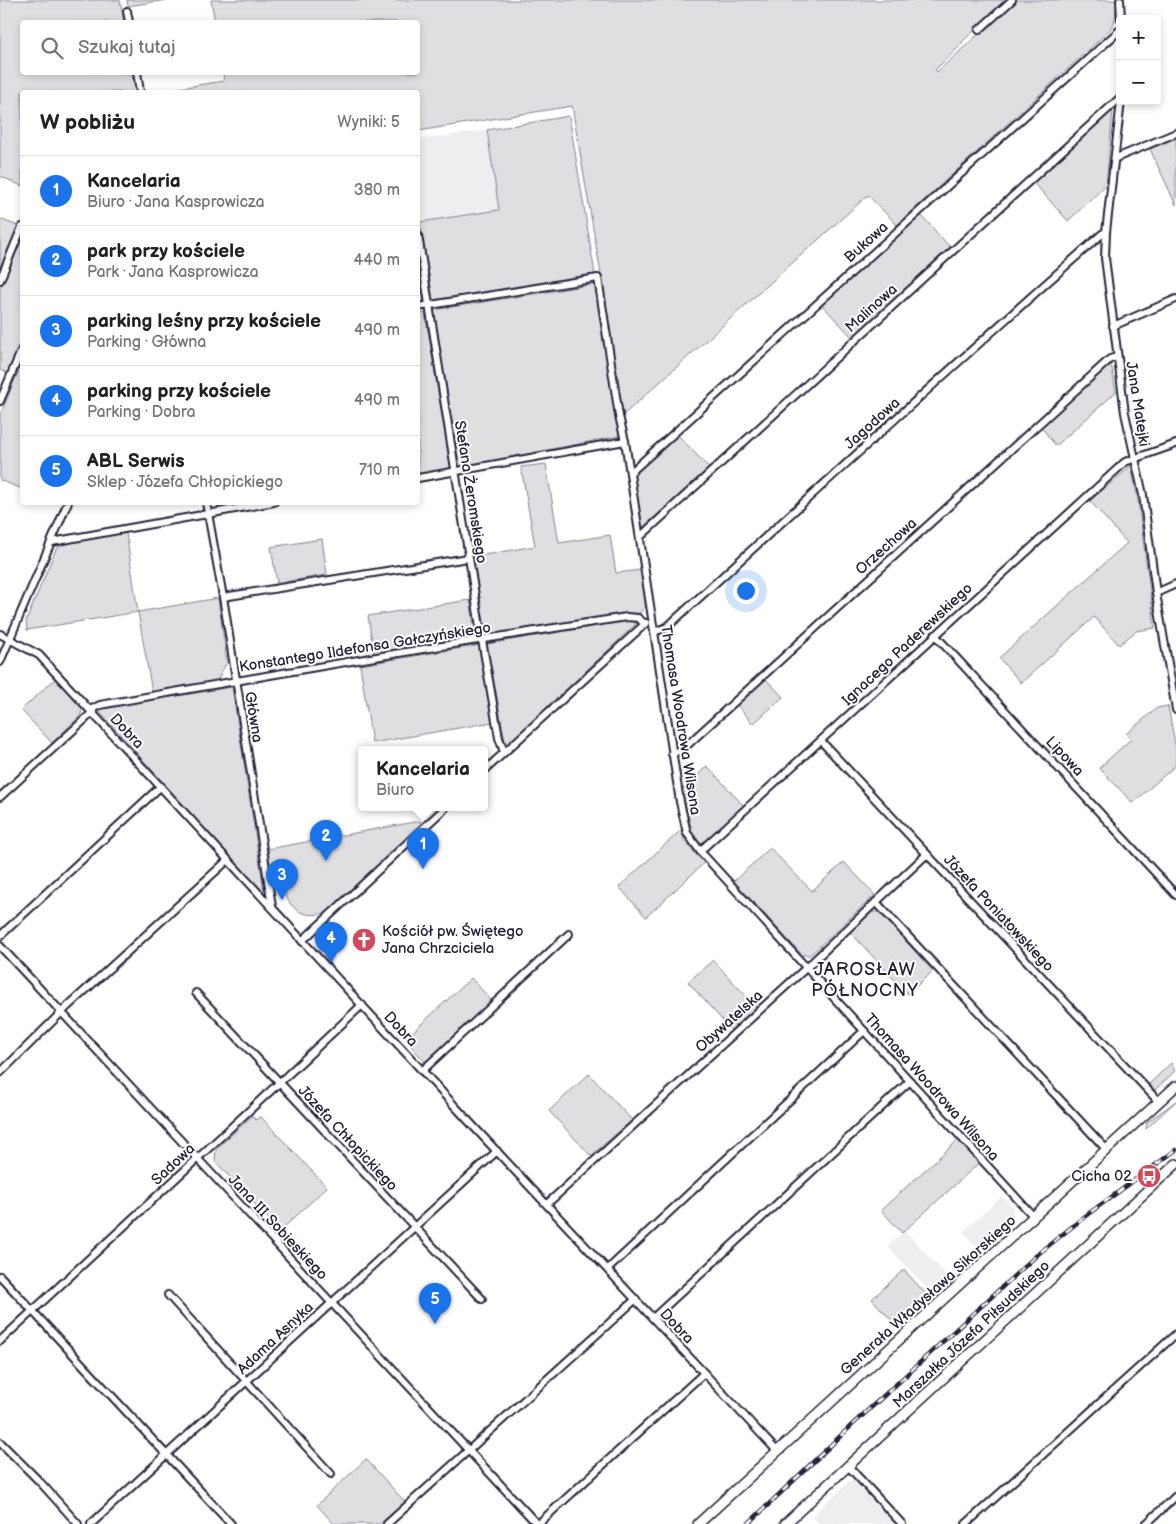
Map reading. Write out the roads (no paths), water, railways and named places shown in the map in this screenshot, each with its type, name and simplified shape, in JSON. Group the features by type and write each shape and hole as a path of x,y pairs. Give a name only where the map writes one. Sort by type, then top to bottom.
{"main road":[{"name":"Generała Władysława Sikorskiego","path":"698,1524 1176,1086"},
{"name":"Marszałka Józefa Piłsudskiego","path":"785,1524 1176,1164"}],"street":[{"path":"979,30 1012,0"},
{"path":"1120,0 1121,15"},
{"path":"127,11 129,20"},
{"name":"Bukowa","path":"630,473 1116,34"},
{"path":"137,75 140,90"},
{"name":"Malinowa","path":"640,536 1116,104"},
{"name":"Jana Matejki","path":"1120,105 1105,258 1125,413 1143,495 1156,593 1176,710"},
{"path":"1116,158 1176,133"},
{"path":"0,280 20,232"},
{"name":"Jagodowa","path":"654,632 667,627 906,409 1065,266 1106,232"},
{"name":"Stefana Żeromskiego","path":"420,249 468,558 499,738 504,752"},
{"name":"Thomasa Woodrowa Wilsona","path":"428,305 598,278 640,536 672,754 687,833 700,851 1034,1217"},
{"path":"1113,326 1176,299"},
{"path":"420,307 428,305"},
{"path":"0,401 20,354"},
{"name":"Orzechowa","path":"672,754 684,748 1110,359 1118,357"},
{"path":"420,478 625,440"},
{"name":"Ignacego Paderewskiego","path":"700,851 1125,462 1176,444"},
{"path":"0,662 67,505"},
{"name":"Główna","path":"206,505 223,596 272,907"},
{"path":"52,542 257,505"},
{"path":"223,596 468,558"},
{"path":"1156,593 1176,584"},
{"name":"Konstantego Ildefonsa Gałczyńskiego","path":"91,711 100,706 235,681 482,640 627,617 638,618 644,623 652,622"},
{"path":"488,766 644,623"},
{"name":"Dobra","path":"0,634 39,655 422,1071 777,1451"},
{"name":"Lipowa","path":"935,635 1176,895"},
{"path":"0,798 91,711"},
{"name":"Józefa Poniatowskiego","path":"821,741 1159,1102"},
{"path":"0,936 161,786"},
{"path":"302,941 442,811"},
{"name":"Obywatelska","path":"547,1204 806,968 927,854"},
{"path":"0,1072 228,860"},
{"path":"876,902 1107,1150"},
{"path":"422,1071 569,934"},
{"name":"Jana III Sobieskiego","path":"0,946 538,1524"},
{"name":"Józefa Chłopickiego","path":"196,993 482,1299"},
{"name":"Sadowa","path":"0,1341 362,1005"},
{"path":"608,1269 864,1031"},
{"path":"653,1318 910,1081"},
{"name":"Adama Asnyka","path":"91,1524 497,1151"},
{"path":"0,1276 231,1524"},
{"path":"168,1295 331,1474"},
{"path":"387,1524 636,1299"},
{"path":"966,1524 1176,1334"},
{"path":"538,1524 704,1373"},
{"path":"0,1442 78,1524"},
{"path":"848,1466 902,1524"},
{"path":"1146,1524 1176,1496"}],"railway":[{"path":"748,1524 852,1425 1038,1254 1088,1214 1176,1150"}],"place":[{"name":"park przy kościele","path":"326,861"},
{"name":"Kancelaria","path":"423,869"},
{"name":"parking leśny przy kościele","path":"282,900"},
{"name":"Kościół pw. Świętego Jana Chrzciciela","path":"364,940"},
{"name":"parking przy kościele","path":"331,963"},
{"name":"Cicha 02","path":"1149,1176"},
{"name":"ABL Serwis","path":"435,1324"}],"district":[{"name":"JAROSŁAW PÓŁNOCNY","path":"865,980"}]}
